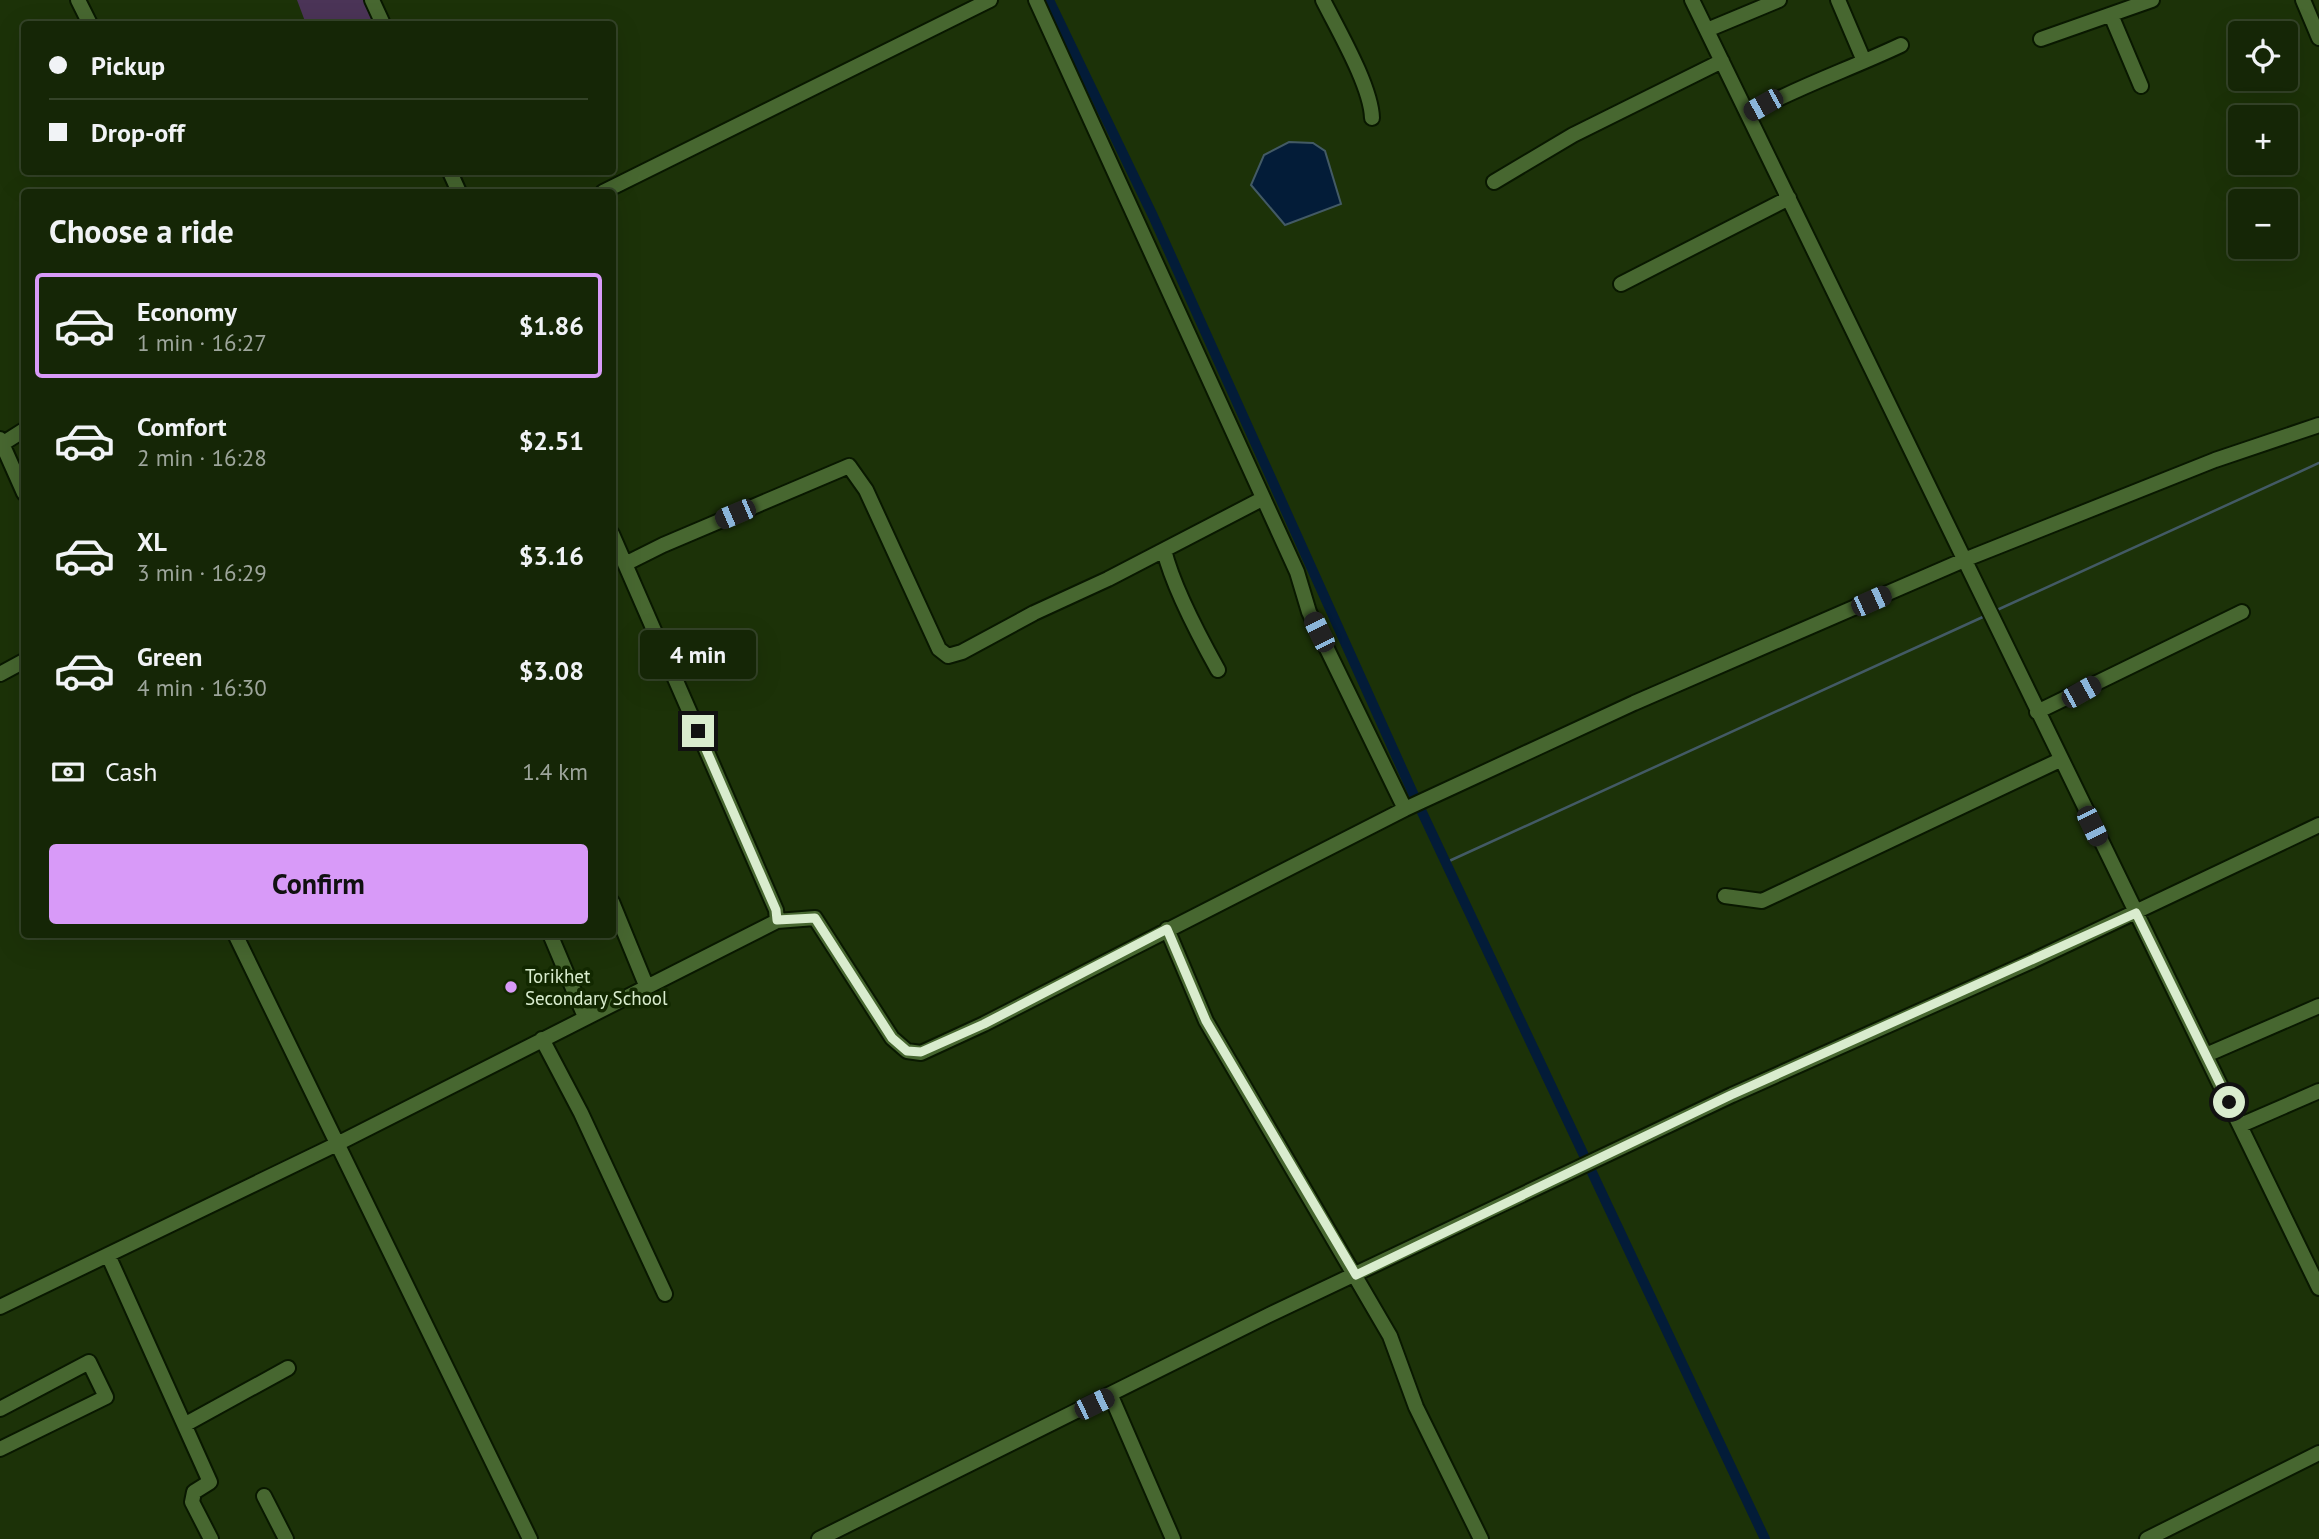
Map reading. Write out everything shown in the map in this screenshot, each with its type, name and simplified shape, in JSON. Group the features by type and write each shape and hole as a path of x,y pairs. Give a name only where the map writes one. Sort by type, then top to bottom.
{"street":[{"path":"78,0 88,21"},
{"path":"372,0 382,21"},
{"path":"609,189 971,4 990,0"},
{"path":"1035,0 1297,572 1309,612 1415,805"},
{"path":"1324,0 1359,74 1372,107 1373,118"},
{"path":"1692,0 2319,1288"},
{"path":"1707,30 1779,0"},
{"path":"1838,0 1864,61"},
{"path":"2041,39 2152,0"},
{"path":"2302,0 2319,38"},
{"path":"2111,15 2141,86"},
{"path":"1748,114 1779,96 1901,45"},
{"path":"1494,182 1573,135 1721,61"},
{"path":"1621,284 1789,198"},
{"path":"0,1307 337,1144 777,920 815,918 892,1038 907,1051 921,1052 984,1024 1415,805 1634,703 1964,560 2215,460 2319,425"},
{"path":"21,432 1,442 21,486"},
{"path":"625,564 663,545 849,466 871,500 939,649 948,656 962,652 1262,499"},
{"path":"616,543 776,910 777,920"},
{"path":"1164,550 1168,566 1200,638 1218,670"},
{"path":"2037,712 2242,612"},
{"path":"0,674 21,663"},
{"path":"1725,896 1762,901 2060,760"},
{"path":"819,1539 1111,1396 1269,1315 1757,1084 2136,913 2319,825"},
{"path":"616,912 646,985"},
{"path":"1167,929 1206,1021 1390,1336 1416,1407 1481,1539"},
{"path":"237,938 530,1539"},
{"path":"552,938 585,1017"},
{"path":"2206,1055 2319,1006"},
{"path":"542,1039 581,1114 665,1293"},
{"path":"2241,1125 2319,1091"},
{"path":"108,1255 210,1482 194,1492 192,1502 211,1539"},
{"path":"0,1409 89,1362 106,1397 0,1449"},
{"path":"186,1424 288,1368"},
{"path":"1111,1396 1173,1539"},
{"path":"2147,1539 2319,1453"},
{"path":"264,1496 286,1539"}],"shaded area":[{"path":"297,0 371,0 381,21 305,21"}],"water":[{"path":"1289,142 1313,143 1325,151 1341,204 1285,225 1251,185 1264,155"}],"waterway":[{"path":"1049,0 1153,216 1412,791 1765,1539"},
{"path":"1997,610 2319,463"},
{"path":"1447,862 1985,616"}],"place":[{"name":"Torikhet Secondary School","path":"511,987"}],"route":[{"path":"698,731 776,910 777,920 815,918 892,1038 907,1051 921,1052 984,1024 1167,929 1206,1021 1356,1275 1731,1095 2136,913 2229,1102"}]}
